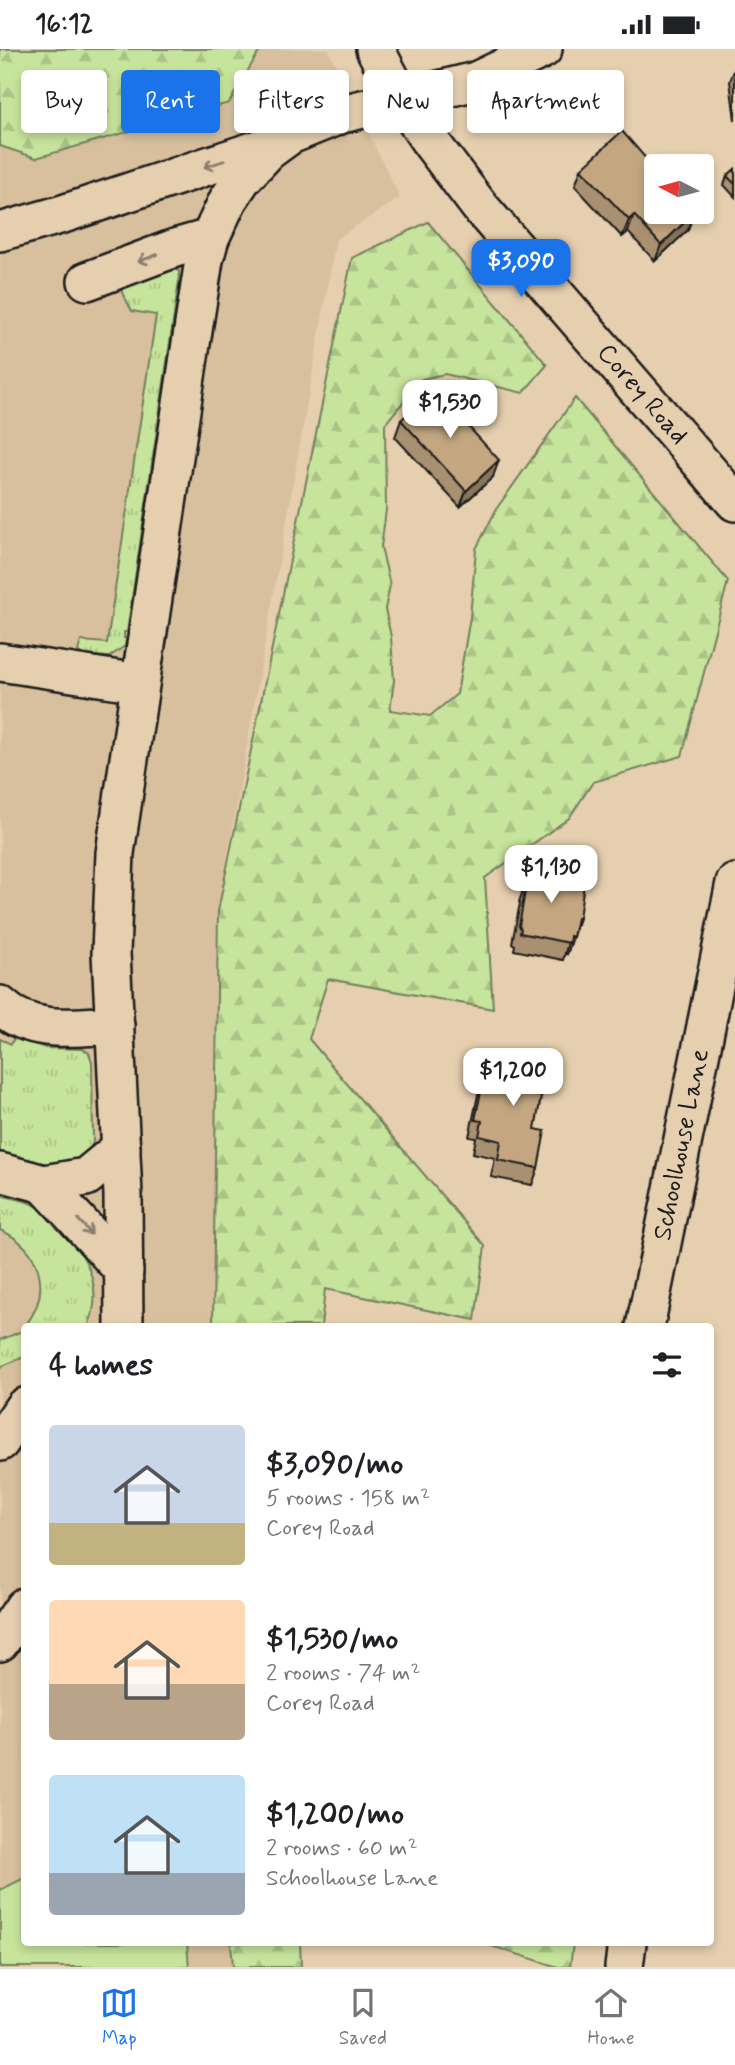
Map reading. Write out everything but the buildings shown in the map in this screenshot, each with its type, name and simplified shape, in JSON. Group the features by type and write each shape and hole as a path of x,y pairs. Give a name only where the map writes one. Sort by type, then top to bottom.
{"street":[{"name":"Corey Road","path":"375,49 386,70"},
{"path":"453,87 476,81 543,49"},
{"path":"124,1323 121,1148 111,953 115,853 204,260 210,238 234,189 258,160 302,129 363,109"},
{"name":"Corey Road","path":"424,133 480,207 735,502"},
{"path":"0,232 279,143"},
{"path":"87,281 175,248 210,238"},
{"path":"0,662 139,683"},
{"name":"Schoolhouse Lane","path":"646,1323 735,883"},
{"path":"0,1005 22,1020 36,1025 115,1025"},
{"path":"0,1172 44,1184 86,1177 121,1148"},
{"path":"44,1184 124,1271"},
{"path":"0,1402 21,1394"},
{"path":"0,1442 21,1411"},
{"path":"0,1641 21,1611"},
{"path":"624,1967 627,1946"}],"shaded area":[{"path":"0,49 328,49 338,70 234,70 234,133 349,133 349,92 363,121 363,133 369,133 400,198 336,239 218,911 213,1323 21,1323 21,1946 231,1946 233,1967 0,1967"}],"green space":[{"path":"0,49 262,49 248,70 234,70 234,94 229,103 220,106 220,70 121,70 121,133 124,133 36,158 0,146"},
{"path":"428,222 547,365 523,393 445,374 422,379 385,424 386,510 381,547 390,585 385,609 391,637 394,681 390,710 430,716 457,694 470,617 476,549 497,508 575,398 728,581 682,756 593,782 569,818 485,878 493,1009 328,979 309,1039 485,1246 475,1320 325,1289 321,1323 213,1323 218,911 352,258"},
{"path":"171,268 179,271 179,281 127,632 124,632 125,646 109,657 82,655 78,651 81,641 107,643 156,315 132,311 121,290 122,286"},
{"path":"15,1036 45,1048 83,1049 89,1053 92,1062 93,1148 70,1166 46,1166 0,1152 0,1039 11,1044"},
{"path":"0,1195 36,1206 61,1228 79,1249 91,1273 95,1298 89,1323 27,1323 39,1298 38,1271 25,1248 0,1230"},
{"path":"20,1332 21,1358 0,1367 0,1340"},
{"path":"21,1880 21,1946 187,1946 189,1967 0,1967 0,1890"},
{"path":"231,1946 300,1946 301,1967 233,1967"},
{"path":"492,1946 573,1946 570,1967 558,1967"}]}
